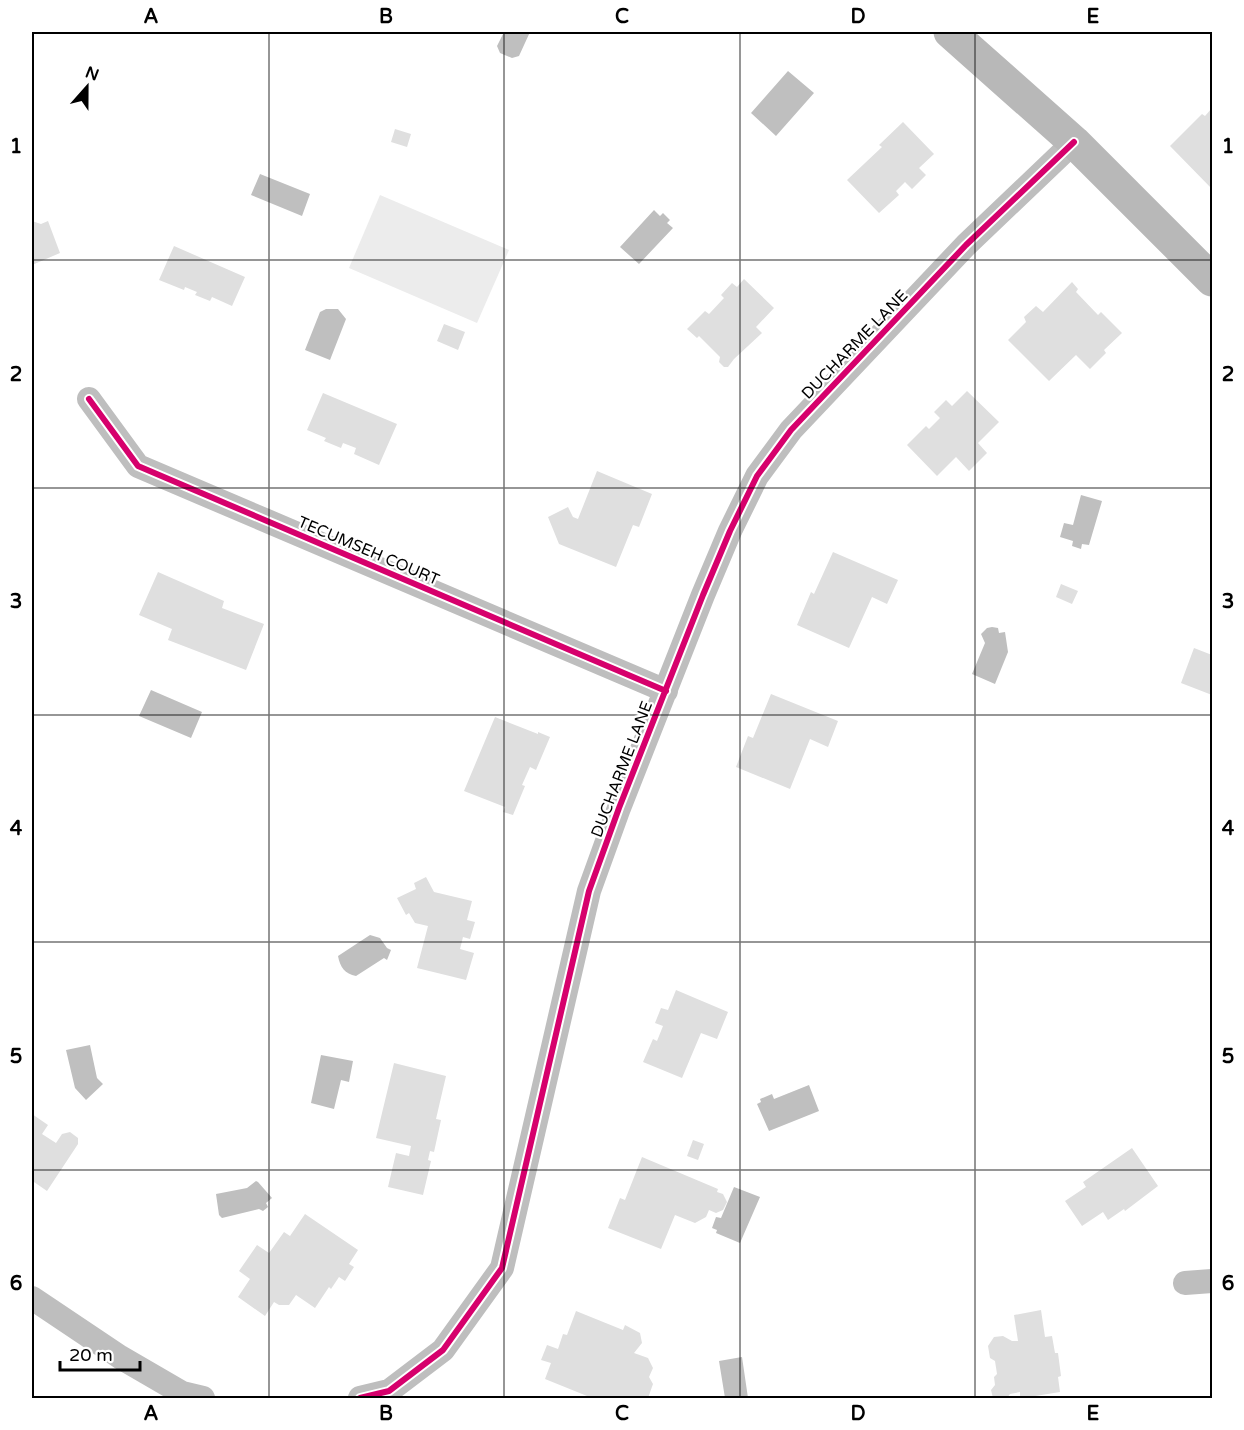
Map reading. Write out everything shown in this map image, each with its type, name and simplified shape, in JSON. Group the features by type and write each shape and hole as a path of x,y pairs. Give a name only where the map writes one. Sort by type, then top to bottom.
{"main road":[{"path":"950,32 1074,142 1212,280"}],"street":[{"name":"DUCHARME LANE","path":"360,1398 389,1391 443,1350 502,1268 589,891 619,808 730,531 757,476 784,439 966,245 1074,142"},
{"name":"TECUMSEH COURT","path":"89,399 138,466 666,691"},
{"path":"1185,1283 1212,1281"},
{"path":"32,1298 120,1357 182,1394 203,1398"}],"shaded area":[{"path":"504,32 530,32 519,56 512,58 500,53 497,46"},
{"path":"788,71 814,93 776,136 751,113"},
{"path":"260,174 310,194 302,216 251,195"},
{"path":"380,195 509,250 477,323 349,268"},
{"path":"654,210 660,216 663,213 670,220 667,223 673,228 639,264 620,247"},
{"path":"326,309 338,309 346,319 330,360 305,350 320,312"},
{"path":"1081,495 1102,501 1089,545 1082,544 1081,549 1072,546 1073,541 1060,537 1064,523 1073,525"},
{"path":"987,628 998,628 999,633 1005,632 1008,652 995,684 972,674 985,643 981,634"},
{"path":"151,690 202,712 191,738 139,716"},
{"path":"370,935 380,938 391,950 387,960 384,958 356,976 349,974 342,967 338,956"},
{"path":"90,1045 97,1078 103,1084 86,1100 75,1088 66,1050"},
{"path":"321,1055 353,1061 349,1082 341,1080 334,1109 311,1103"},
{"path":"809,1085 819,1111 769,1131 757,1104 761,1102 760,1099 772,1094 774,1099"},
{"path":"256,1181 272,1198 266,1203 268,1207 263,1211 259,1209 222,1218 219,1215 216,1194 247,1188"},
{"path":"734,1187 760,1197 740,1243 716,1233 717,1230 712,1228 716,1217 721,1218"},
{"path":"742,1357 748,1398 725,1398 719,1361"}],"building":[{"path":"1212,108 1212,189 1170,146 1202,114 1205,116"},
{"path":"903,122 934,154 919,168 926,175 912,189 905,182 896,191 899,195 879,213 847,180 882,147 879,145"},
{"path":"395,129 411,134 407,147 391,142"},
{"path":"32,221 41,224 48,221 60,253 32,265"},
{"path":"174,246 245,277 232,306 212,297 210,301 195,295 197,292 185,287 184,290 159,280"},
{"path":"744,279 774,308 756,327 762,333 728,367 724,367 719,362 720,357 699,336 697,338 687,329 705,311 709,314 724,298 721,295 732,283 737,287"},
{"path":"1072,282 1078,289 1076,292 1098,315 1101,312 1122,333 1104,350 1106,353 1090,369 1076,355 1049,381 1008,340 1026,322 1024,317 1036,306 1043,312"},
{"path":"444,324 465,332 458,350 437,341"},
{"path":"967,391 999,422 978,443 987,453 969,471 956,457 937,476 907,445 926,426 929,429 940,418 934,412 946,400 952,406"},
{"path":"323,393 397,424 379,465 354,454 356,448 343,443 341,448 324,441 326,438 307,430"},
{"path":"597,471 652,494 639,527 633,525 616,567 559,544 548,517 568,507 573,517 578,519"},
{"path":"833,552 898,580 887,604 872,597 849,648 797,625 811,592 814,594"},
{"path":"158,572 224,601 222,608 264,624 246,670 168,640 172,629 139,615"},
{"path":"1061,584 1078,591 1072,604 1056,597"},
{"path":"1194,648 1212,655 1212,695 1181,683"},
{"path":"771,694 838,721 828,747 810,739 790,789 736,767 748,736 753,738"},
{"path":"495,717 550,737 536,770 530,767 513,815 503,812 505,807 464,791"},
{"path":"426,877 434,892 472,901 467,920 475,922 470,939 463,937 460,949 474,953 466,980 417,968 428,926 415,923 409,913 406,915 397,898 416,889 414,883"},
{"path":"676,990 728,1012 717,1039 701,1033 682,1078 643,1062 653,1039 657,1041 663,1026 655,1023 661,1008 668,1010"},
{"path":"394,1063 446,1076 436,1119 441,1120 434,1152 430,1151 428,1160 431,1161 423,1195 388,1187 396,1153 409,1156 411,1146 376,1138"},
{"path":"32,1114 48,1125 42,1134 56,1143 62,1134 70,1132 78,1138 78,1144 47,1191 34,1182 32,1186"},
{"path":"693,1140 704,1144 698,1160 687,1156"},
{"path":"1132,1148 1158,1186 1125,1211 1124,1209 1108,1220 1103,1212 1082,1226 1065,1201 1086,1187 1083,1182"},
{"path":"642,1157 718,1189 717,1192 723,1194 727,1202 723,1210 716,1213 709,1210 706,1217 695,1223 675,1215 661,1249 608,1228 620,1198 625,1200"},
{"path":"305,1214 358,1250 349,1264 354,1267 345,1281 339,1277 331,1289 329,1287 315,1308 296,1295 289,1305 279,1305 274,1302 265,1316 238,1297 250,1279 239,1271 257,1245 269,1253 284,1232 290,1236"},
{"path":"1041,1310 1045,1337 1052,1336 1055,1353 1058,1353 1061,1376 1058,1377 1060,1392 1020,1398 1020,1392 1010,1394 1007,1398 993,1398 991,1390 995,1385 994,1377 997,1374 995,1361 990,1358 988,1346 994,1337 1003,1336 1012,1341 1018,1341 1014,1315"},
{"path":"576,1311 623,1330 625,1325 640,1333 642,1343 634,1353 648,1358 653,1368 649,1377 653,1384 648,1398 592,1398 545,1379 551,1363 541,1360 547,1345 558,1349 563,1334 567,1335"}],"cycle path":[{"path":"360,1398 389,1391 443,1350 502,1268 589,891 619,808 703,595 730,531 757,476 791,430 966,245 1074,142"},
{"path":"89,399 138,466 666,691"}]}
